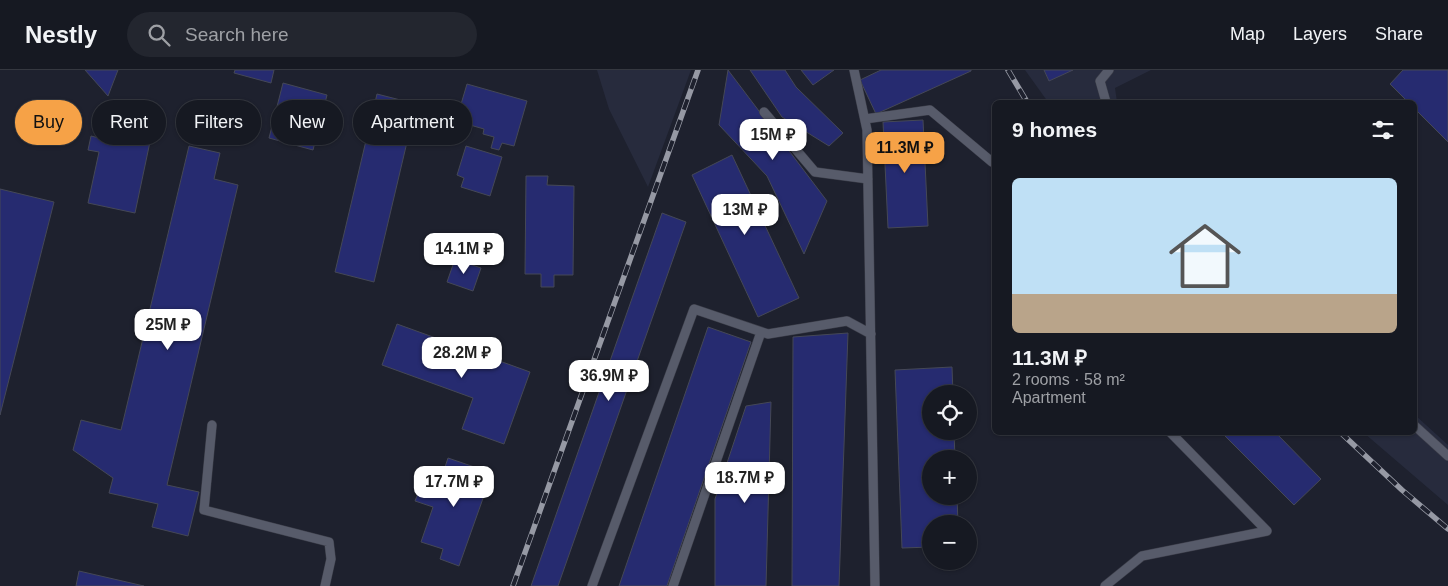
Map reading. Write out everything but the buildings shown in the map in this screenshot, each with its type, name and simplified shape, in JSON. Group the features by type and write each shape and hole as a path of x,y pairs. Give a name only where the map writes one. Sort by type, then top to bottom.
{"lane":[{"path":"854,70 867,130 875,586"},
{"path":"1105,100 1100,81 1109,70"},
{"path":"865,119 930,110 992,162"},
{"path":"764,112 816,172 868,179"},
{"path":"592,586 694,309 768,334 847,322 871,334"},
{"path":"673,586 760,332"},
{"path":"212,425 204,510 329,542 331,559 324,586"},
{"path":"1417,428 1448,456"},
{"path":"1105,586 1142,556 1267,531 1173,435"}],"shaded area":[{"path":"597,70 691,70 648,187 609,109"},
{"path":"1025,70 1151,70 1115,88 1117,100 1047,100"},
{"path":"1417,417 1448,445 1448,505 1366,435 1417,435"}],"railway":[{"path":"513,586 698,70"},
{"path":"1008,70 1026,100"},
{"path":"1343,435 1402,490 1448,529"}]}
